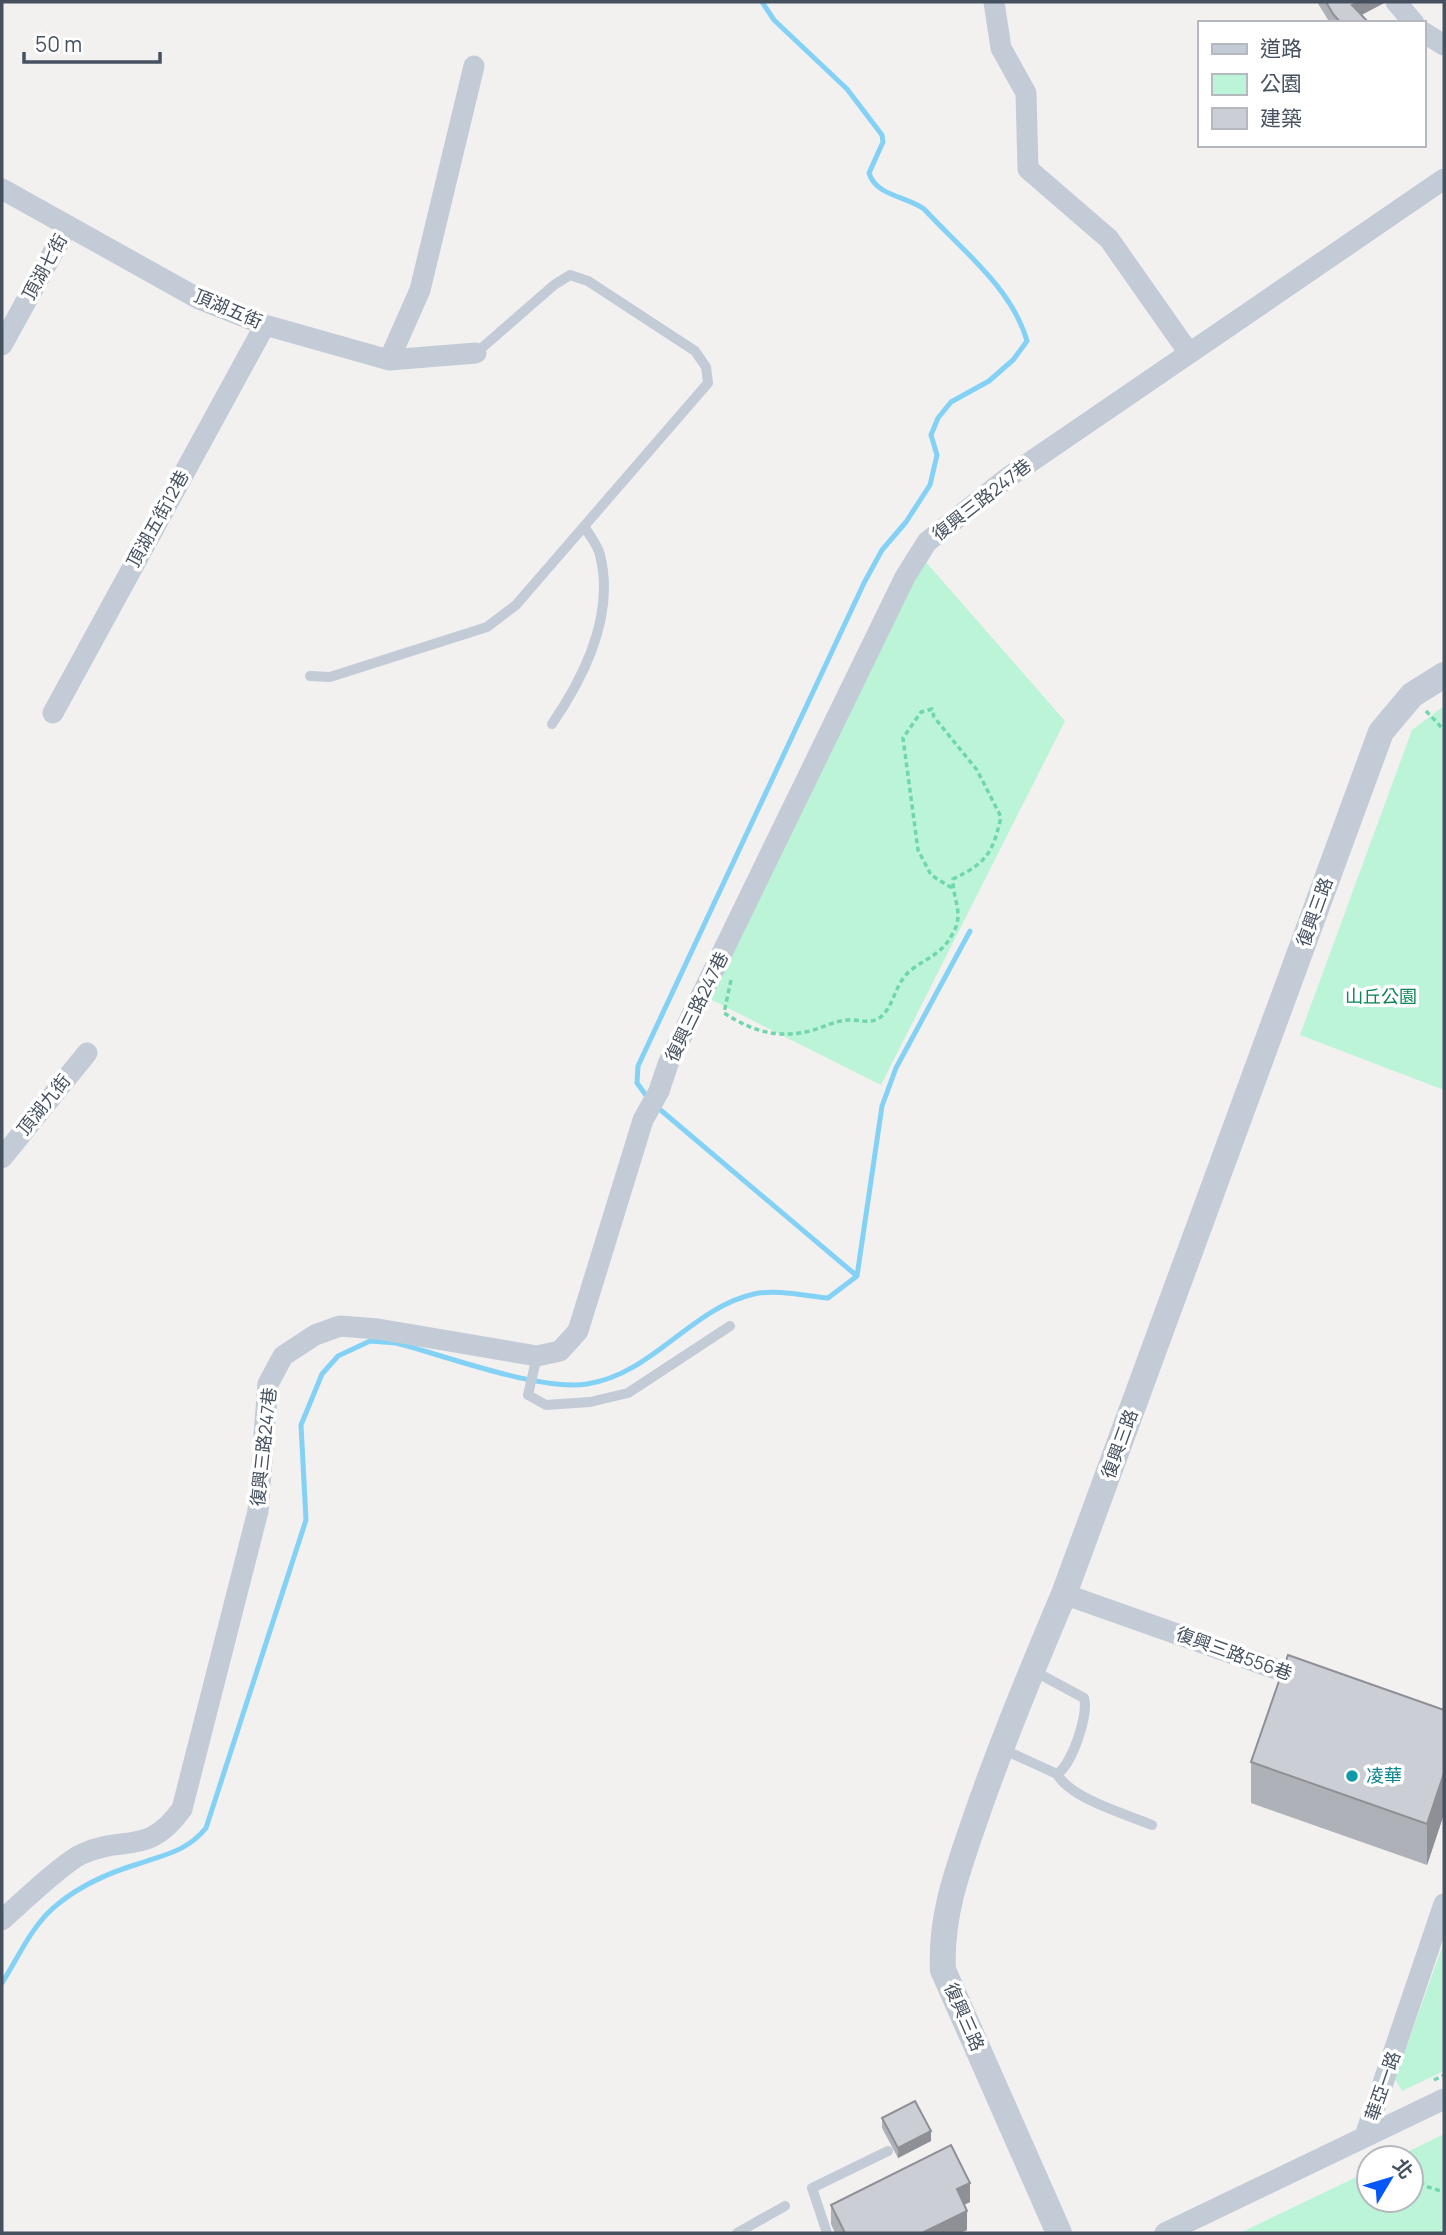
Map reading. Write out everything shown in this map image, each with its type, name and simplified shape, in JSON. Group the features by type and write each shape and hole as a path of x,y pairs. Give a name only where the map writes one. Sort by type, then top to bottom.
{"street":[{"path":"994,2 1001,48 1026,93 1028,169 1109,239 1189,354"},
{"path":"1396,2 1412,21"},
{"path":"1425,33 1444,44"},
{"path":"389,360 420,290 474,66"},
{"name":"復興三路247巷","path":"2,1920 80,1854 145,1842 168,1828 182,1809 258,1511 268,1384 283,1356 315,1335 340,1326 378,1329 534,1364 560,1350 578,1331 643,1121 659,1091 668,1064 905,577 927,542 1007,478 1444,179"},
{"name":"頂湖五街","path":"2,190 200,299 265,326 389,360 476,354"},
{"name":"頂湖七街","path":"2,345 67,227"},
{"name":"頂湖五街12巷","path":"53,713 265,326"},
{"name":"復興三路","path":"1059,2233 943,1970 941,1941 951,1890 1000,1748 1064,1594 1381,732 1412,695 1444,675"},
{"name":"頂湖九街","path":"2,1158 87,1053"},
{"name":"復興三路556巷","path":"1064,1594 1328,1688"},
{"name":"華亞一路","path":"1165,2233 1366,2136 1444,1904"},
{"path":"1366,2136 1444,2099"}],"lane":[{"path":"310,676 330,677 487,627 516,605 708,383 706,367 695,351 588,281 570,275 554,285 476,354"},
{"path":"552,724 575,691 605,610 600,553 584,526"},
{"path":"534,1364 528,1395 546,1405 590,1402 628,1393 730,1326"},
{"path":"1032,1670 1079,1692 1086,1702 1086,1710 1068,1762 1057,1774"},
{"path":"1000,1748 1057,1774 1062,1782 1080,1795 1152,1825"},
{"path":"827,2233 812,2188 888,2151"},
{"path":"737,2233 785,2206"}],"path":[{"path":"1422,707 1444,730"},
{"path":"733,971 724,1013 748,1028 765,1034 808,1031 847,1020 871,1022 883,1015 896,986 912,969 925,963 942,949 956,930 959,908 952,888 953,879 975,868 990,853 1002,817 977,770 934,717 932,709 922,712 903,738 918,850 931,875 952,888"},
{"path":"1425,2186 1444,2192"}],"green space":[{"path":"925,561 1065,721 881,1085 708,998 904,589"},
{"name":"山丘公園","path":"1444,706 1444,1090 1300,1035 1412,730"},
{"path":"1444,1942 1444,2071 1402,2091 1395,2079"},
{"path":"1444,2134 1444,2233 1240,2233 1355,2178 1355,2214 1425,2214 1424,2144"}],"building":[{"path":"1326,2 1358,2 1352,5 1367,21 1339,21"},
{"name":"凌華","path":"1288,1655 1444,1710 1444,1773 1427,1824 1251,1762"},
{"path":"915,2101 931,2131 898,2148 882,2118"},
{"path":"951,2145 970,2183 957,2189 967,2211 922,2233 845,2233 831,2205"}],"waterway":[{"path":"648,1098 637,1083 638,1066 864,583 882,550 906,522 930,485 937,455 931,435 938,418 951,402 989,381 1013,360 1027,341 1010,304 998,286 969,254 924,209 885,191 873,181 869,173 883,142 882,135 847,89 774,20 762,2"},
{"path":"2,1983 41,1921 67,1897 109,1874 177,1850 206,1828 306,1520 301,1425 322,1374 338,1356 370,1341 396,1343 518,1378 567,1385 587,1384 611,1378 632,1368 731,1301 772,1292 828,1298 857,1276 882,1106 896,1068 970,931"},
{"path":"657,1107 857,1276"}],"place":[{"name":"凌華","path":"1352,1776"}]}
